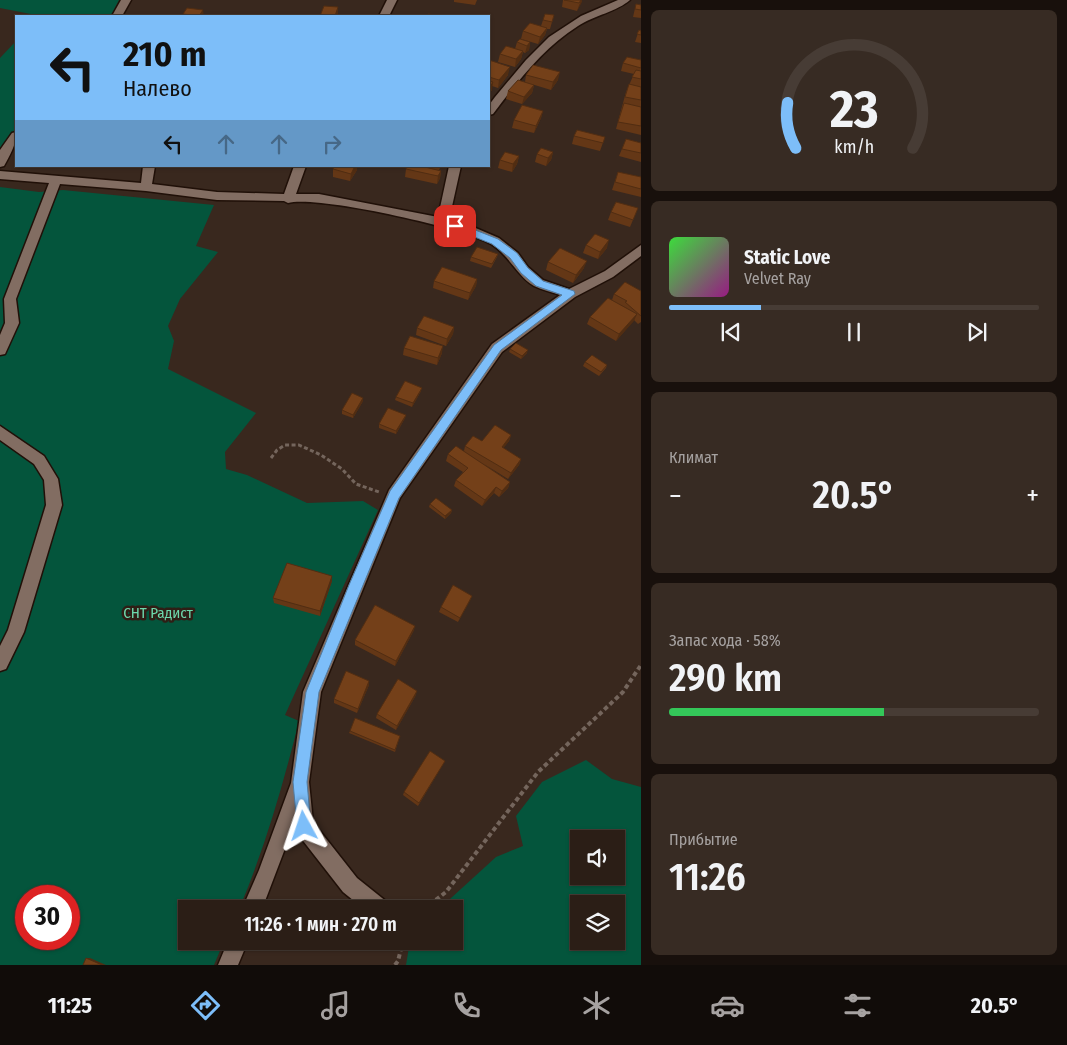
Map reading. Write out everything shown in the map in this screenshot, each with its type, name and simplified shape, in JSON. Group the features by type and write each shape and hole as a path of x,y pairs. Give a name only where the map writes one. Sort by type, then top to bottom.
{"street":[{"path":"118,15 126,0"},
{"path":"384,15 392,0"},
{"path":"490,111 506,89 557,35 592,14 610,8 625,0"},
{"path":"0,164 2,155 15,137"},
{"path":"146,187 149,167"},
{"path":"288,199 300,167"},
{"path":"443,222 444,205 455,167"},
{"path":"0,175 146,187 216,196 288,199 319,198 443,222 467,229 495,241 514,256 524,270 539,283 570,294"},
{"path":"0,350 12,323 10,300 56,179"},
{"path":"256,900 268,872 300,782 312,692 394,495 497,348 570,294 608,274 641,249"},
{"path":"0,432 39,460 51,478 54,505 16,632 0,664"},
{"path":"300,782 304,826 350,885 369,900"},
{"path":"228,965 234,950"}],"path":[{"path":"271,458 276,450 285,445 299,445 321,455 342,469 356,484 373,491 394,495"},
{"path":"436,900 446,892 538,772 623,692 641,665"},
{"path":"395,965 401,950"}],"green space":[{"path":"0,0 119,0 112,15 36,15 0,8"},
{"path":"15,42 15,131 0,149 0,58"},
{"name":"СНТ Радист","path":"0,187 39,192 63,190 214,205 196,246 218,252 180,299 168,326 174,341 168,369 256,413 225,452 226,469 247,475 307,503 363,501 378,510 285,715 299,721 273,816 243,900 178,900 178,950 220,950 214,965 0,965"},
{"path":"586,760 612,779 641,787 641,965 406,965 408,950 463,950 463,900 449,900 496,857 523,846 516,816 542,782"}],"building":[{"path":"564,0 581,0 579,3"},
{"path":"636,4 641,5 641,10 635,9"},
{"path":"324,6 338,7 335,15 320,15"},
{"path":"187,8 203,10 200,15 183,14"},
{"path":"545,14 554,15 552,22 543,20"},
{"path":"530,23 547,28 540,37 523,31"},
{"path":"520,39 530,42 527,46 517,42"},
{"path":"506,46 523,51 516,59 500,54"},
{"path":"627,57 641,60 641,68 623,63"},
{"path":"490,60 510,67 499,80 490,77"},
{"path":"533,65 560,72 553,82 526,75"},
{"path":"636,70 641,71 641,79 632,77"},
{"path":"518,80 534,85 524,97 508,91"},
{"path":"629,84 641,87 641,100 625,97"},
{"path":"624,103 641,107 641,126 618,122"},
{"path":"522,105 543,111 536,126 514,120"},
{"path":"577,130 605,137 603,143 574,136"},
{"path":"626,139 641,143 641,153 622,149"},
{"path":"541,148 553,152 548,158 537,154"},
{"path":"505,152 519,156 513,164 500,160"},
{"path":"334,167 354,167 351,174 333,169"},
{"path":"407,167 425,167 441,171 438,176 406,169"},
{"path":"618,172 641,177 641,189 615,182"},
{"path":"616,202 638,208 633,220 611,212"},
{"path":"595,234 609,240 600,252 586,245"},
{"path":"477,247 498,254 492,264 471,257"},
{"path":"560,248 587,261 576,275 548,262"},
{"path":"442,267 477,279 470,293 434,281"},
{"path":"625,282 641,291 641,316 625,302 627,301 614,294"},
{"path":"608,298 637,314 619,334 590,317"},
{"path":"424,316 454,327 447,339 417,328"},
{"path":"410,336 443,346 438,358 404,348"},
{"path":"516,343 528,350 522,356 510,349"},
{"path":"592,355 607,365 601,372 585,362"},
{"path":"405,381 422,388 413,403 396,397"},
{"path":"352,393 363,398 353,415 342,410"},
{"path":"388,408 406,415 396,431 379,424"},
{"path":"495,425 511,435 502,447 521,459 511,473 465,446 473,436 482,441"},
{"path":"456,446 510,482 502,491 496,487 485,500 456,480 468,468 448,454"},
{"path":"436,498 452,510 445,516 430,504"},
{"path":"287,563 332,576 320,611 273,598"},
{"path":"453,585 472,596 460,618 441,607"},
{"path":"375,605 415,626 396,661 355,640"},
{"path":"346,671 369,681 358,709 334,699"},
{"path":"398,679 417,691 397,726 377,714"},
{"path":"355,718 400,736 395,750 350,731"},
{"path":"430,751 445,761 419,803 404,792"},
{"path":"86,958 102,965 83,965"}],"route":[{"path":"304,826 300,782 312,692 394,495 497,348 570,294 539,283 524,270 514,256 495,241 455,226"}]}
